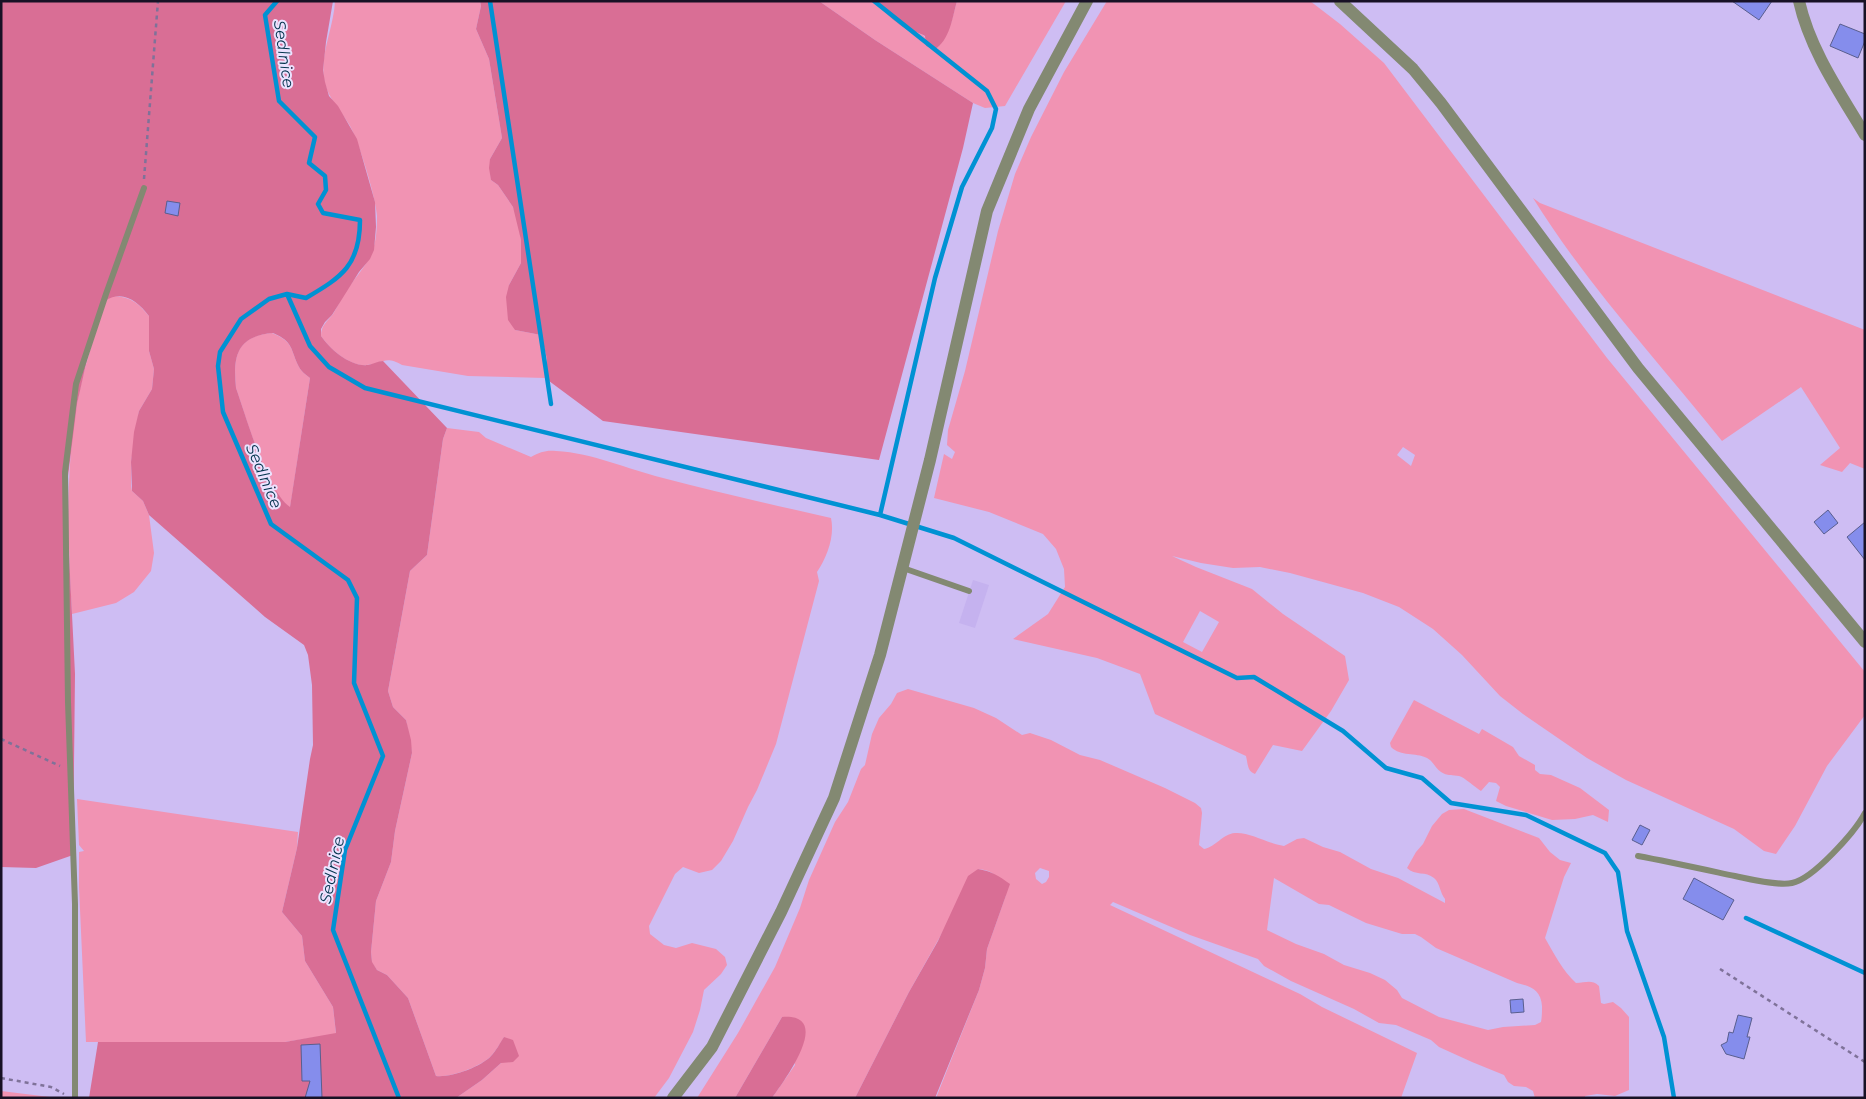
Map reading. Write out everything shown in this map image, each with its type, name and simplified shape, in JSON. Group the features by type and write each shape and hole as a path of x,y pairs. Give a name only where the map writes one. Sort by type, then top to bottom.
{"street":[{"path":"673,1098 712,1047 782,912 834,798 880,655 903,568 930,460 987,211 1029,109 1087,1"},
{"path":"1340,1 1413,69 1441,103 1638,368 1865,642"},
{"path":"1799,1 1818,55 1865,135"}],"lane":[{"path":"75,1098 75,904 68,702 64,472 76,384 144,188"},
{"path":"903,568 969,591"},
{"path":"1638,856 1764,882 1791,883 1802,878 1840,847 1859,824 1865,813"}],"path":[{"path":"144,188 158,1"},
{"path":"1,740 71,771"},
{"path":"1720,969 1865,1062"},
{"path":"1,1078 51,1087 65,1094"}],"shaded area":[{"path":"1,1 333,1 323,70 325,82 329,96 338,106 357,139 375,202 376,227 374,250 370,259 359,272 332,315 325,322 321,329 321,336 341,356 354,363 368,365 383,361 447,428 443,439 427,555 410,571 388,691 393,707 406,720 412,753 395,831 391,862 376,901 371,952 372,962 377,970 387,975 408,998 436,1076 457,1073 480,1064 493,1054 504,1037 513,1040 519,1056 513,1062 501,1063 482,1080 456,1098 89,1098 98,1042 285,1042 336,1033 333,1007 305,961 302,936 282,912 297,848 313,745 312,685 308,655 304,645 265,617 149,515 143,501 132,491 131,462 134,432 139,411 152,389 154,369 149,351 149,316 135,302 124,297 118,296 105,301 88,355 77,404 68,476 69,555 75,674 73,855 36,868 1,867","holes":["273,333 288,343 300,368 310,378 290,507 281,498 265,470 236,388 235,377 237,358 244,344 251,338 261,335"]},
{"path":"335,1 480,1 481,6 476,29 489,59 502,138 490,159 491,180 498,185 513,207 518,220 521,240 521,263 509,285 515,330 541,335 547,359 545,378 468,376 402,365 387,360 361,365 341,356 321,336 323,326 333,314 344,294 370,257 377,230 374,197 358,144 350,126 327,90 323,74 323,63"},
{"path":"480,1 819,1 875,40 973,103 963,148 879,460 603,421 545,378 547,359 541,335 515,330 508,320 506,297 509,285 521,263 521,240 513,207 498,185 491,180 490,159 502,138 489,59 476,29 481,6"},
{"path":"819,1 874,1 902,26 925,37 926,46 934,50 951,23 957,1 1066,1 1005,106 985,108 973,103 875,40"},
{"path":"874,1 957,1 947,35 944,41 934,50 926,46 925,36 902,26"},
{"path":"1107,1 1310,1 1340,24 1384,63 1607,358 1865,672 1865,715 1827,766 1795,826 1776,854 1764,851 1734,829 1626,780 1587,758 1500,696 1462,655 1433,629 1399,607 1363,593 1290,573 1260,567 1233,568 1172,556 1252,589 1283,614 1345,656 1349,680 1331,711 1302,751 1273,745 1255,774 1249,769 1246,756 1155,714 1140,674 1097,658 1013,639 1048,614 1065,587 1064,569 1056,549 1043,534 989,512 934,498 944,454 952,459 955,452 947,445 948,430 965,371 998,231 1015,174 1031,137 1064,72","holes":["1403,447 1415,455 1411,466 1397,455","1200,611 1219,622 1202,652 1183,642"]},
{"path":"1533,198 1540,203 1865,330 1865,469 1850,463 1842,472 1820,465 1840,448 1801,387 1722,441 1600,292 1576,261"},
{"path":"112,296 133,301 149,316 149,351 154,369 152,389 139,411 131,462 131,486 132,491 143,501 149,515 154,553 151,571 134,592 116,603 72,614 68,509 73,430 77,404 90,352 105,301"},
{"path":"272,333 288,343 300,368 310,378 290,508 281,499 265,470 236,388 235,367 239,350 251,338"},
{"path":"447,428 479,432 486,438 531,457 549,451 570,452 747,499 831,518 831,539 824,560 817,572 819,581 776,744 757,790 733,841 721,861 712,870 699,873 683,867 675,874 649,926 650,934 664,945 676,948 692,943 716,949 725,957 727,965 721,974 704,990 693,1032 669,1078 654,1098 456,1098 482,1080 501,1063 504,1037 492,1055 485,1061 456,1074 436,1076 408,998 387,975 377,970 372,963 371,952 376,901 391,862 395,831 412,753 406,720 393,707 388,691 410,571 427,555 443,439"},
{"path":"973,580 989,585 975,628 959,623"},
{"path":"908,689 974,708 996,718 1022,735 1030,733 1051,740 1080,755 1100,760 1195,803 1201,808 1202,813 1199,845 1204,849 1235,833 1247,834 1284,846 1297,839 1304,838 1323,847 1340,852 1371,869 1398,878 1445,903 1438,883 1434,878 1413,872 1407,868 1432,826 1442,814 1449,810 1464,809 1539,838 1550,852 1560,860 1571,863 1564,877 1545,938 1563,968 1576,983 1591,982 1596,984 1599,986 1601,1003 1613,1002 1629,1017 1629,1090 1615,1096 1597,1094 1585,1096 1585,1098 1535,1098 1533,1091 1526,1087 1514,1086 1508,1082 1504,1075 1439,1047 1431,1040 1396,1025 1379,1023 1354,1009 1291,981 1264,966 1258,959 1190,935 1113,902 1110,905 1300,994 1322,1007 1417,1053 1401,1098 936,1098 979,990 985,968 987,949 1006,895 994,874 978,869 909,992 855,1098 772,1098 795,1065 782,1017 735,1098 697,1098 738,1033 775,967 800,908 809,880 835,822 848,802 861,769 865,765 872,734 879,718 891,704 897,693","holes":["1040,868 1049,871 1049,877 1042,884 1036,879 1035,873","1274,878 1319,904 1329,905 1366,923 1402,934 1415,934 1436,948 1530,987 1540,996 1541,1022 1535,1025 1488,1030 1439,1017 1402,998 1397,990 1385,980 1344,965 1324,954 1296,944 1267,930"]},
{"path":"1414,700 1479,734 1482,729 1513,747 1519,756 1535,765 1535,770 1540,774 1551,775 1580,788 1609,810 1608,822 1593,815 1575,819 1552,820 1506,806 1496,801 1500,787 1496,783 1489,782 1481,791 1459,776 1441,772 1427,758 1395,750 1391,747 1390,743"},
{"path":"77,799 298,832 297,848 282,912 302,936 305,961 333,1007 336,1034 285,1042 86,1042 79,887 79,852 84,851 79,845"},
{"path":"978,869 995,874 1010,884 987,949 985,968 979,990 935,1098 855,1098 909,992 938,941 968,876"},
{"path":"782,1017 797,1019 804,1026 805,1036 801,1050 786,1078 772,1098 735,1098"},
{"path":"1,1091 58,1098 1,1098"}],"building":[{"path":"1732,1 1772,1 1759,20"},
{"path":"1840,24 1865,34 1865,41 1858,58 1830,46"},
{"path":"167,201 180,203 178,216 165,213"},
{"path":"1828,510 1838,523 1824,534 1814,522"},
{"path":"1865,522 1865,560 1847,537"},
{"path":"1640,825 1650,830 1642,845 1632,840"},
{"path":"1694,878 1734,900 1723,920 1683,899"},
{"path":"1523,999 1524,1012 1511,1013 1510,1000"},
{"path":"1738,1015 1752,1018 1747,1037 1750,1037 1744,1059 1726,1054 1721,1045 1727,1042 1729,1032 1733,1033"},
{"path":"320,1044 322,1098 305,1098 310,1081 302,1081 301,1045"}],"waterway":[{"name":"Sedlnice","path":"277,1 265,15 279,101 315,137 309,163 325,176 326,190 318,204 323,213 360,220 359,235 357,248 347,268 330,283 306,298 287,294 269,299 241,319 220,352 218,366 223,412 271,524 348,580 357,598 354,683 383,756 345,850 333,930 399,1098"},
{"path":"490,1 551,404"},
{"path":"874,1 987,91 996,109 992,128 962,187 935,278 880,515"},
{"path":"287,294 310,346 329,367 365,388 880,515 954,538 1237,678 1254,677 1343,731 1386,768 1422,778 1451,803 1526,815 1605,853 1618,872 1627,931 1664,1037 1674,1098"},
{"path":"1746,918 1865,973"}]}
